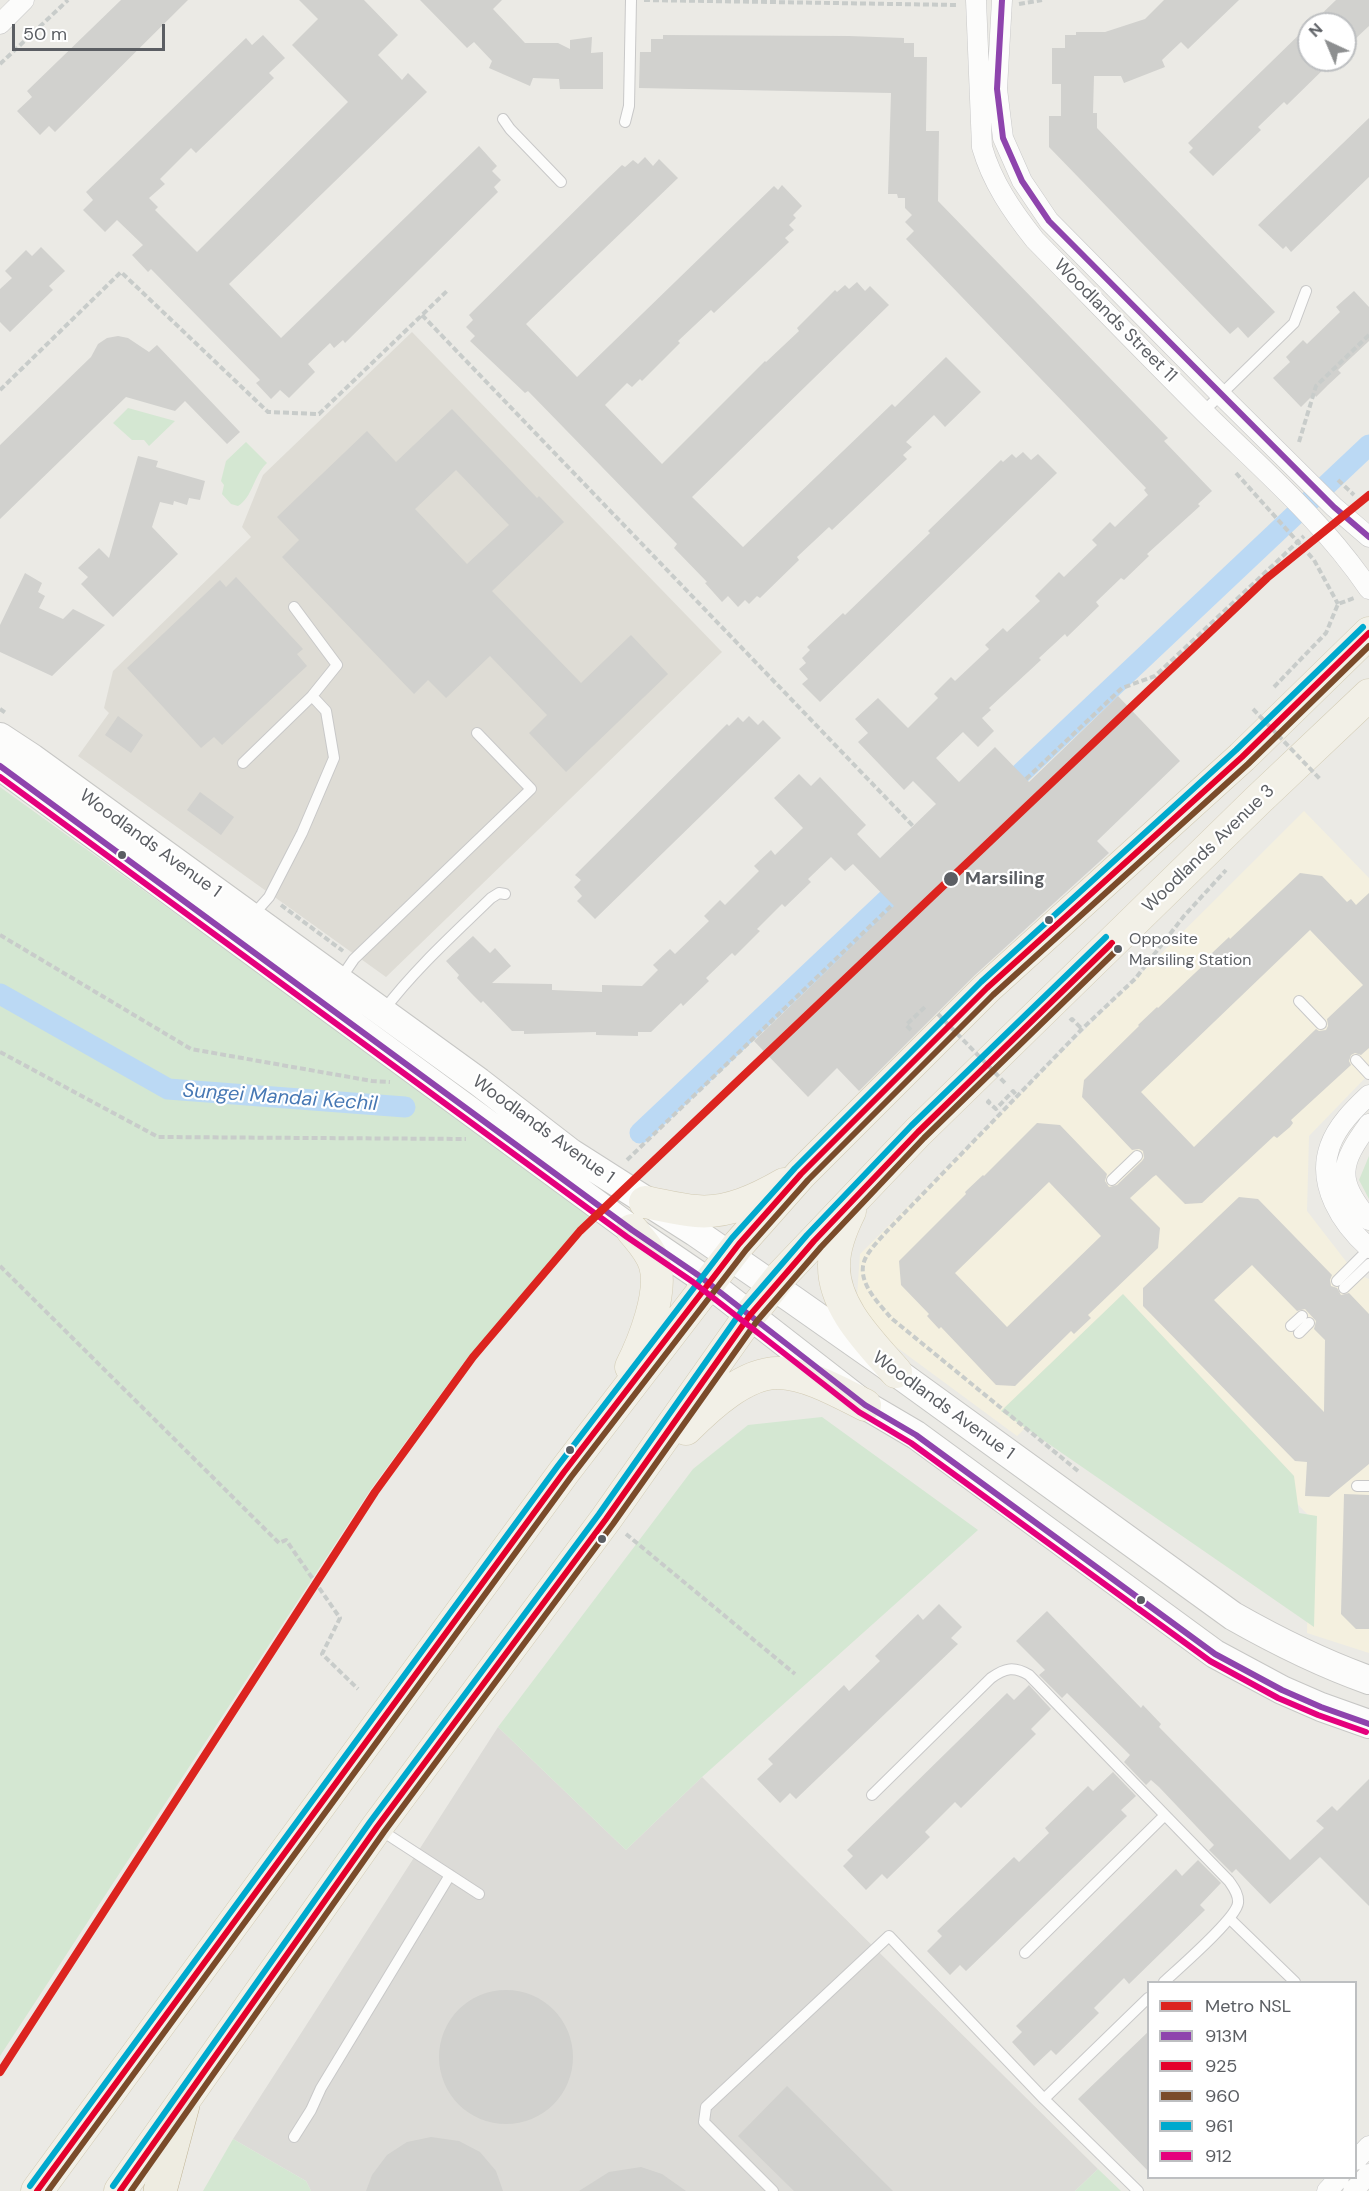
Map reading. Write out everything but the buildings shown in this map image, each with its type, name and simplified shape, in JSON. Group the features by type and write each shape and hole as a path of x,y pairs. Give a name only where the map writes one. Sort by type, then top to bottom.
{"highway":[{"path":"160,2191 183,2104"}],"main road":[{"path":"38,2191 421,1667 596,1431 729,1257 801,1174 987,988 1242,757 1369,633"},
{"name":"Woodlands Avenue 3","path":"120,2191 377,1827 606,1519 773,1286 935,1115 1257,801 1369,696"},
{"name":"Woodlands Avenue 1","path":"0,737 42,765 339,981 375,1023 479,1082 571,1153 695,1232 896,1372 1233,1616 1292,1649 1369,1680"},
{"name":"Woodlands Avenue 1","path":"0,766 375,1023 632,1230 708,1283 865,1405 916,1435 1215,1654 1282,1690 1369,1724"},
{"path":"645,1202 695,1211 723,1209 752,1200 801,1174"},
{"path":"857,1197 836,1248 835,1278 842,1300 850,1314 896,1372"},
{"path":"596,1431 634,1361 656,1296 655,1265 651,1254 632,1230"},
{"path":"627,1490 705,1410 720,1398 755,1378 779,1373 795,1376 832,1389 865,1405"}],"street":[{"path":"0,24 24,0"},
{"name":"Woodlands Street 11","path":"976,3 982,147 988,170 1017,217 1035,240 1318,523 1347,556 1369,589"},
{"name":"Woodlands Street 11","path":"1002,3 998,99 1003,138 1022,182 1050,221 1334,507 1369,537"},
{"path":"1369,1095 1340,1127 1329,1147 1327,1184 1343,1219 1354,1235 1369,1249"},
{"path":"1369,1124 1351,1149 1344,1172 1347,1188 1369,1220"},
{"path":"1357,2159 1369,2146"},
{"path":"1353,2191 1369,2174"},
{"path":"1327,2191 1338,2179"}],"lane":[{"path":"625,122 629,106 631,0"},
{"path":"503,119 561,182"},
{"path":"1204,411 1294,323 1306,291"},
{"path":"243,763 312,696 337,665 294,607"},
{"path":"251,918 269,897 302,833 334,758 326,711 312,696"},
{"path":"339,981 354,959 531,789 477,733"},
{"path":"375,1023 398,992 491,897 499,893 505,894"},
{"path":"1299,1001 1321,1024"},
{"path":"1356,1060 1369,1074"},
{"path":"1112,1180 1137,1156"},
{"path":"1369,1249 1341,1285 1369,1264"},
{"path":"1295,1330 1305,1319"},
{"path":"1357,1486 1369,1486"},
{"path":"872,1795 991,1678 1012,1668 1029,1675 1234,1888 1238,1897 1238,1905 1230,1919 1166,1981"},
{"path":"1025,1953 1164,1816"},
{"path":"377,1827 479,1894"},
{"path":"294,2137 311,2110 321,2088 450,1875"},
{"path":"1230,1919 1293,1981"},
{"path":"772,2191 704,2122 706,2107 889,1936 1044,2099 1138,2191"},
{"path":"1044,2099 1147,2001"}],"path":[{"path":"0,64 68,0"},
{"path":"638,0 976,3"},
{"path":"1002,3 1042,0"},
{"path":"0,390 121,272 268,412 319,414 447,291"},
{"path":"422,315 913,826"},
{"path":"1299,442 1316,386 1369,335"},
{"path":"1253,493 1314,560 1338,604"},
{"path":"1026,779 1122,688 1155,675 1318,523"},
{"path":"1253,709 1318,778 1326,769"},
{"path":"1083,1475 891,1318 868,1291 862,1271 866,1258 887,1231 1082,1029 1135,979 1184,916 1229,867"},
{"path":"626,1162 892,905"},
{"path":"0,935 191,1049 372,1082 395,1082"},
{"path":"938,1014 1006,1084 1000,1090"},
{"path":"0,1052 158,1137 473,1139"},
{"path":"996,1109 1013,1091 1018,1097"},
{"path":"994,1096 988,1102 1001,1114"},
{"path":"0,1266 279,1543 286,1540 340,1618 321,1654 358,1689"},
{"path":"606,1519 630,1536 795,1674"}],"shaded area":[{"path":"412,332 722,652 386,977 78,756 109,713 104,708 113,671 251,537 242,527 263,475"},
{"path":"1304,811 1369,878 1369,1074 1309,1136 1307,1211 1355,1273 1369,1279 1369,1653 1307,1633 1309,1516 1128,1329 1017,1436 876,1332 857,1296 860,1254"},
{"path":"498,1727 626,1850 702,1777 1098,2169 1075,2191 311,2191 306,2181 233,2139"}],"green space":[{"path":"128,408 175,421 149,446 144,440 132,440 113,423"},
{"path":"246,442 267,463 247,497 238,506 231,504 222,494 224,485 221,481 226,461"},
{"path":"0,787 412,1084 589,1216 465,1361 371,1489 0,2056"},
{"path":"1369,1156 1369,1199 1359,1180"},
{"path":"1123,1294 1294,1476 1299,1513 1317,1516 1314,1627 1001,1411"},
{"path":"822,1417 978,1530 702,1777 626,1850 498,1727 693,1469 748,1425"},
{"path":"233,2139 306,2181 311,2191 203,2191"},
{"path":"1098,2169 1121,2191 1075,2191"}],"waterway":[{"path":"1000,793 1369,445"},
{"path":"640,1133 908,880"},
{"name":"Sungei Mandai Kechil","path":"0,994 168,1089 405,1107"}],"metro line":[{"name":"NSL","path":"0,2072 375,1492 473,1357 580,1231 1267,578 1369,495"}],"transit line":[{"name":"913M","path":"1002,0 997,89 1003,138 1022,181 1049,221 1334,507 1369,537"},
{"name":"961","path":"30,2186 557,1467 732,1238 795,1168 981,982 1236,750 1363,627"},
{"name":"925","path":"37,2191 564,1472 739,1244 801,1174 987,988 1242,757 1369,633"},
{"name":"960","path":"48,2191 571,1477 746,1250 808,1180 993,995 1248,764 1369,646"},
{"name":"913M","path":"0,766 632,1230 698,1275 865,1405 916,1435 1215,1654 1282,1690 1369,1724"},
{"name":"912","path":"0,777 627,1237 693,1282 859,1412 911,1443 1210,1661 1278,1698 1366,1732"},
{"name":"961","path":"113,2186 370,1822 599,1514 743,1309 807,1235 911,1126 1106,937"},
{"name":"925","path":"120,2191 377,1827 606,1519 750,1315 814,1241 918,1132 1112,943"},
{"name":"960","path":"131,2191 384,1832 613,1524 757,1321 821,1247 924,1138 1118,949"}],"place":[{"name":"Marsiling","path":"951,879"},
{"name":"Opposite Marsiling Station","path":"1118,949"}]}
